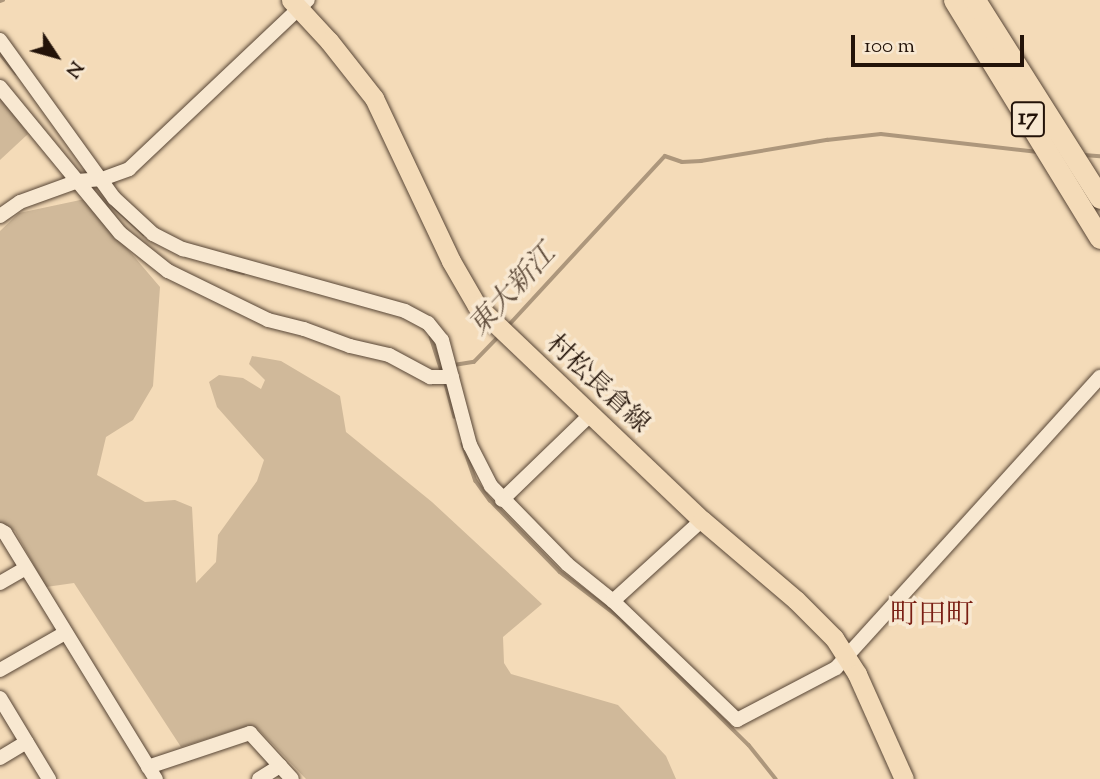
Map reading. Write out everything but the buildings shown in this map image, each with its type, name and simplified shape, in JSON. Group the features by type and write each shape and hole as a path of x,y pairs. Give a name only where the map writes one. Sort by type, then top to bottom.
{"highway":[{"name":"17","path":"954,0 1100,238"},
{"name":"17","path":"975,0 1100,198"}],"main road":[{"name":"村松長倉線","path":"299,3 374,98 451,261 477,306 702,520 796,600 834,638 847,657 904,779"}],"street":[{"path":"0,216 20,202 78,181 102,179 129,169 299,3"},
{"path":"0,40 127,213 167,242 421,317 442,340 470,445 484,475 502,500 567,564 613,601 737,720 821,677 847,657 1099,375"},
{"path":"0,87 120,233 168,271 268,320 304,329 350,346 389,355 429,377 452,377"},
{"path":"502,500 590,415"},
{"path":"613,601 702,520"},
{"path":"0,530 5,533 152,773 250,733 292,779"},
{"path":"0,583 26,568"},
{"path":"0,670 65,633"},
{"path":"0,698 49,779"},
{"path":"0,758 27,742"},
{"path":"259,779 280,766"}],"shaded area":[{"path":"0,94 28,134 0,160"},
{"path":"85,199 160,287 153,386 133,420 106,437 97,475 145,502 175,500 192,507 196,583 216,562 218,535 257,481 264,460 217,407 209,382 219,375 243,378 261,389 265,380 249,364 252,356 281,361 340,396 346,432 432,502 542,604 503,637 504,663 511,674 618,705 666,756 676,779 306,779 258,729 248,726 181,747 74,583 46,587 15,531 0,523 0,231 19,213"}],"waterway":[{"name":"東大新江","path":"0,53 16,73"},
{"name":"東大新江","path":"508,326 665,156 682,162 701,161 881,134 1038,152"},
{"name":"東大新江","path":"1084,155 1100,156"},
{"name":"東大新江","path":"114,206 144,234"},
{"name":"東大新江","path":"228,269 244,273"},
{"name":"東大新江","path":"431,337 443,373"},
{"name":"東大新江","path":"454,365 474,362 498,337"},
{"path":"445,380 455,417"},
{"path":"463,444 476,481 490,500 560,572 619,617 749,745 776,779"}],"district":[{"name":"町田町","path":"932,616"}]}
